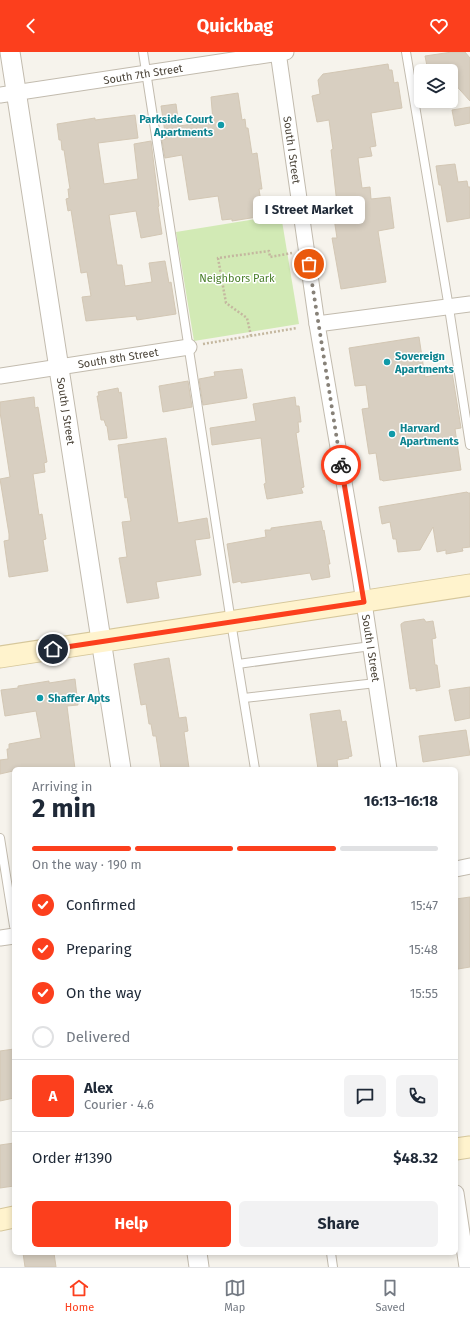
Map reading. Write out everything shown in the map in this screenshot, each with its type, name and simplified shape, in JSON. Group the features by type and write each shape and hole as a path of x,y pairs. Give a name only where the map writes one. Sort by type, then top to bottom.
{"main road":[{"path":"0,657 470,585"},
{"path":"458,1149 470,1147"},
{"path":"0,1220 12,1217"}],"street":[{"name":"South J Street","path":"10,52 8,94 59,367 121,767"},
{"name":"South 7th Street","path":"8,94 281,52"},
{"name":"South I Street","path":"281,52 317,324 364,602 390,767"},
{"path":"317,324 449,308 470,304"},
{"name":"South 8th Street","path":"0,376 189,347"},
{"path":"458,868 470,866"},
{"path":"0,938 12,936"},
{"path":"458,1206 467,1267"},
{"path":"197,1255 199,1267"}],"lane":[{"path":"144,52 231,622 255,767"},
{"path":"406,52 449,308 470,445"},
{"path":"238,664 371,646"},
{"path":"244,698 376,683"},
{"path":"0,838 12,913"},
{"path":"331,1255 333,1267"}],"path":[{"path":"252,336 247,318 226,303 218,258 269,251 270,257 307,251"},
{"path":"189,347 296,328"}],"green space":[{"name":"Neighbors Park","path":"281,215 299,324 194,341 176,232"}],"building":[{"path":"452,52 465,52 470,58 470,101 458,88 458,64 427,64 425,56"},
{"path":"388,64 389,70 392,70 394,83 398,82 402,108 371,113 376,146 370,147 372,156 358,158 362,188 370,187 371,199 390,197 394,228 378,231 386,282 341,289 332,238 337,238 332,205 337,204 331,150 333,149 329,120 317,122 312,96 320,94 318,80 323,74"},
{"path":"238,93 242,120 245,119 246,128 248,128 252,154 257,153 262,189 259,189 263,216 232,221 232,219 222,220 218,196 189,200 182,155 165,158 162,140 166,139 161,106 176,104 179,126 213,121 211,97"},
{"path":"470,107 470,123 455,126 452,110"},
{"path":"135,115 138,138 98,143 104,184 138,179 134,144 151,141 162,234 141,238 136,211 109,215 117,265 122,265 125,286 152,282 149,263 165,261 169,283 171,282 176,314 137,320 136,316 86,321 82,297 91,296 87,272 81,273 71,210 68,211 66,199 69,198 68,189 70,189 64,150 62,150 61,140 59,140 57,124 95,118 95,120"},
{"path":"455,164 458,182 467,181 468,187 470,187 470,218 447,222 441,185 439,185 436,166"},
{"path":"419,337 425,377 452,372 461,428 455,429 461,470 383,481 380,480 376,453 369,454 362,409 369,408 366,385 355,386 349,348"},
{"path":"242,369 247,398 203,405 199,379 215,376 214,372"},
{"path":"188,381 192,407 163,412 159,386"},
{"path":"118,388 119,393 121,392 127,438 109,440 107,426 104,420 101,420 97,396 99,396 98,392"},
{"path":"34,397 35,408 38,407 47,462 44,463 45,472 33,474 39,515 42,514 46,539 43,540 48,571 9,577 4,541 9,540 9,534 0,479 10,477 0,412 0,402"},
{"path":"295,397 296,406 299,406 301,422 298,422 299,432 296,433 304,487 301,488 303,493 267,499 264,484 266,483 261,438 212,445 210,428 256,421 253,404"},
{"path":"166,438 178,523 207,518 210,538 195,540 201,575 156,582 159,598 127,603 119,558 127,557 122,522 131,521 127,497 125,498 118,445"},
{"path":"467,492 470,493 470,547 462,548 463,551 446,554 446,550 437,552 433,527 420,550 398,552 396,539 393,539 390,522 382,524 379,507"},
{"path":"321,521 330,564 328,564 330,577 312,580 310,573 233,583 227,544 266,537 265,530 271,530 271,528"},
{"path":"424,619 426,622 433,621 436,638 432,639 435,665 437,665 440,687 416,691 416,688 410,689 401,624 404,622"},
{"path":"169,658 179,718 186,717 188,731 184,732 189,767 161,767 156,736 153,736 151,724 149,724 146,704 141,705 134,664"},
{"path":"75,679 78,705 67,706 75,767 12,767 12,771 0,774 0,760 8,759 7,749 9,749 9,744 41,738 36,711 5,716 1,690 49,681 49,683"},
{"path":"470,687 470,718 455,721 449,690"},
{"path":"340,710 342,722 346,721 352,756 337,760 338,767 318,767 310,714"},
{"path":"466,730 470,755 423,762 419,736"},
{"path":"470,897 470,967 458,969 458,899"},
{"path":"12,1049 12,1098 0,1101 0,1051"},
{"path":"12,1143 12,1186 0,1188 0,1145"},
{"path":"23,1255 54,1255 56,1267 25,1267"}],"way so far":[{"path":"309,264 317,324 341,465"}],"place":[{"name":"Parkside Court Apartments","path":"221,125"},
{"name":"I Street Market","path":"309,264"},
{"name":"Sovereign Apartments","path":"387,362"},
{"name":"Harvard Apartments","path":"392,434"},
{"name":"Shaffer Apts","path":"40,698"}],"route":[{"path":"53,649 364,602 341,465"}]}
